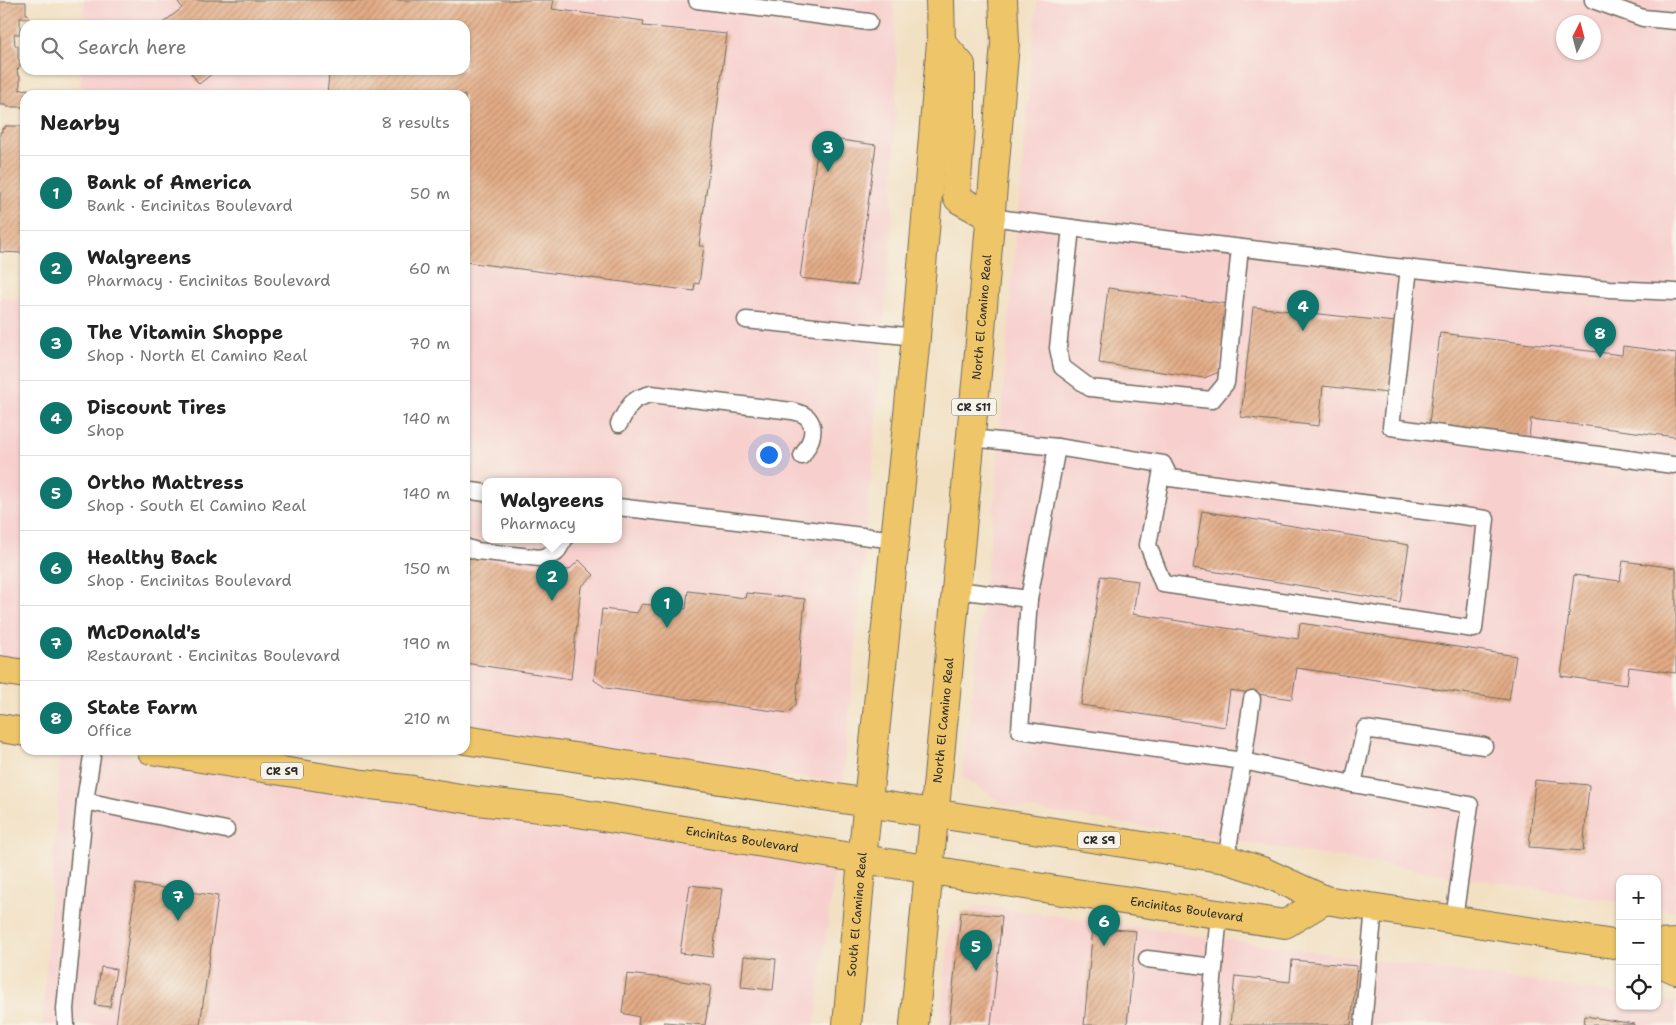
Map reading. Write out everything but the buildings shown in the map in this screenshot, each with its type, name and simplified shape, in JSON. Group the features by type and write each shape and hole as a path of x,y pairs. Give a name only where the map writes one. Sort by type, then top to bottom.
{"main road":[{"path":"869,804 916,337 941,42 940,0"},
{"name":"North El Camino Real","path":"936,814 991,217 1005,43 1003,0"},
{"path":"941,42 961,65 961,127 957,197 991,217"},
{"path":"0,670 20,673"},
{"path":"0,728 20,731"},
{"name":"CR S9","path":"470,741 1226,860 1262,871 1325,900 1616,944"},
{"name":"Encinitas Boulevard","path":"183,755 478,801 565,811 1062,891 1285,924 1325,900"},
{"name":"South El Camino Real","path":"847,1025 862,859 869,804"},
{"name":"CR S11","path":"930,870 936,814"},
{"path":"914,1025 930,870"},
{"path":"1661,944 1676,943"},
{"path":"1661,963 1676,970"}],"lane":[{"path":"696,0 869,22"},
{"path":"1593,0 1643,18 1676,21"},
{"path":"991,217 1544,283 1676,292"},
{"path":"1071,228 1058,348 1062,367 1090,388 1212,400 1226,383 1240,248"},
{"path":"1410,268 1391,427 1674,465"},
{"path":"746,320 916,337"},
{"path":"619,424 628,407 637,397 651,394 792,410 807,416 812,426 811,443 802,456"},
{"path":"971,438 1057,447 1163,464"},
{"path":"1057,447 1029,599 1020,730 1243,761 1353,784 1470,805 1454,919"},
{"path":"1163,464 1170,478 1486,519 1474,629 1163,584 1148,545 1163,464"},
{"path":"622,507 896,540"},
{"path":"470,549 540,558 556,553 562,543"},
{"path":"957,590 1029,599"},
{"path":"1226,860 1252,699"},
{"path":"1353,784 1365,729 1484,746"},
{"path":"66,1025 65,1009 85,801 92,755"},
{"path":"85,801 226,830"},
{"path":"1363,1025 1374,908"},
{"path":"1210,1025 1219,913"},
{"path":"1147,959 1214,967"}],"shaded area":[{"path":"84,0 893,0 897,66 892,227 843,783 470,728 470,90 80,90 82,75 470,75 470,20 84,20"},
{"path":"1037,0 1676,0 1676,911 1661,909 1661,875 1616,875 1616,901 1006,805 962,776 996,490"},
{"path":"0,297 20,300 20,660 0,657"},
{"path":"61,755 128,755 835,864 815,1025 42,1025"},
{"path":"976,905 1616,993 1616,1010 1661,1010 1661,1000 1676,1002 1676,1025 940,1025 950,927"}],"place":[{"name":"The Vitamin Shoppe","path":"828,172"},
{"name":"Discount Tires","path":"1303,331"},
{"name":"State Farm","path":"1600,358"},
{"name":"Walgreens","path":"552,601"},
{"name":"Bank of America","path":"667,628"},
{"name":"McDonald's","path":"178,921"},
{"name":"Healthy Back","path":"1104,946"},
{"name":"Ortho Mattress","path":"976,971"}]}
